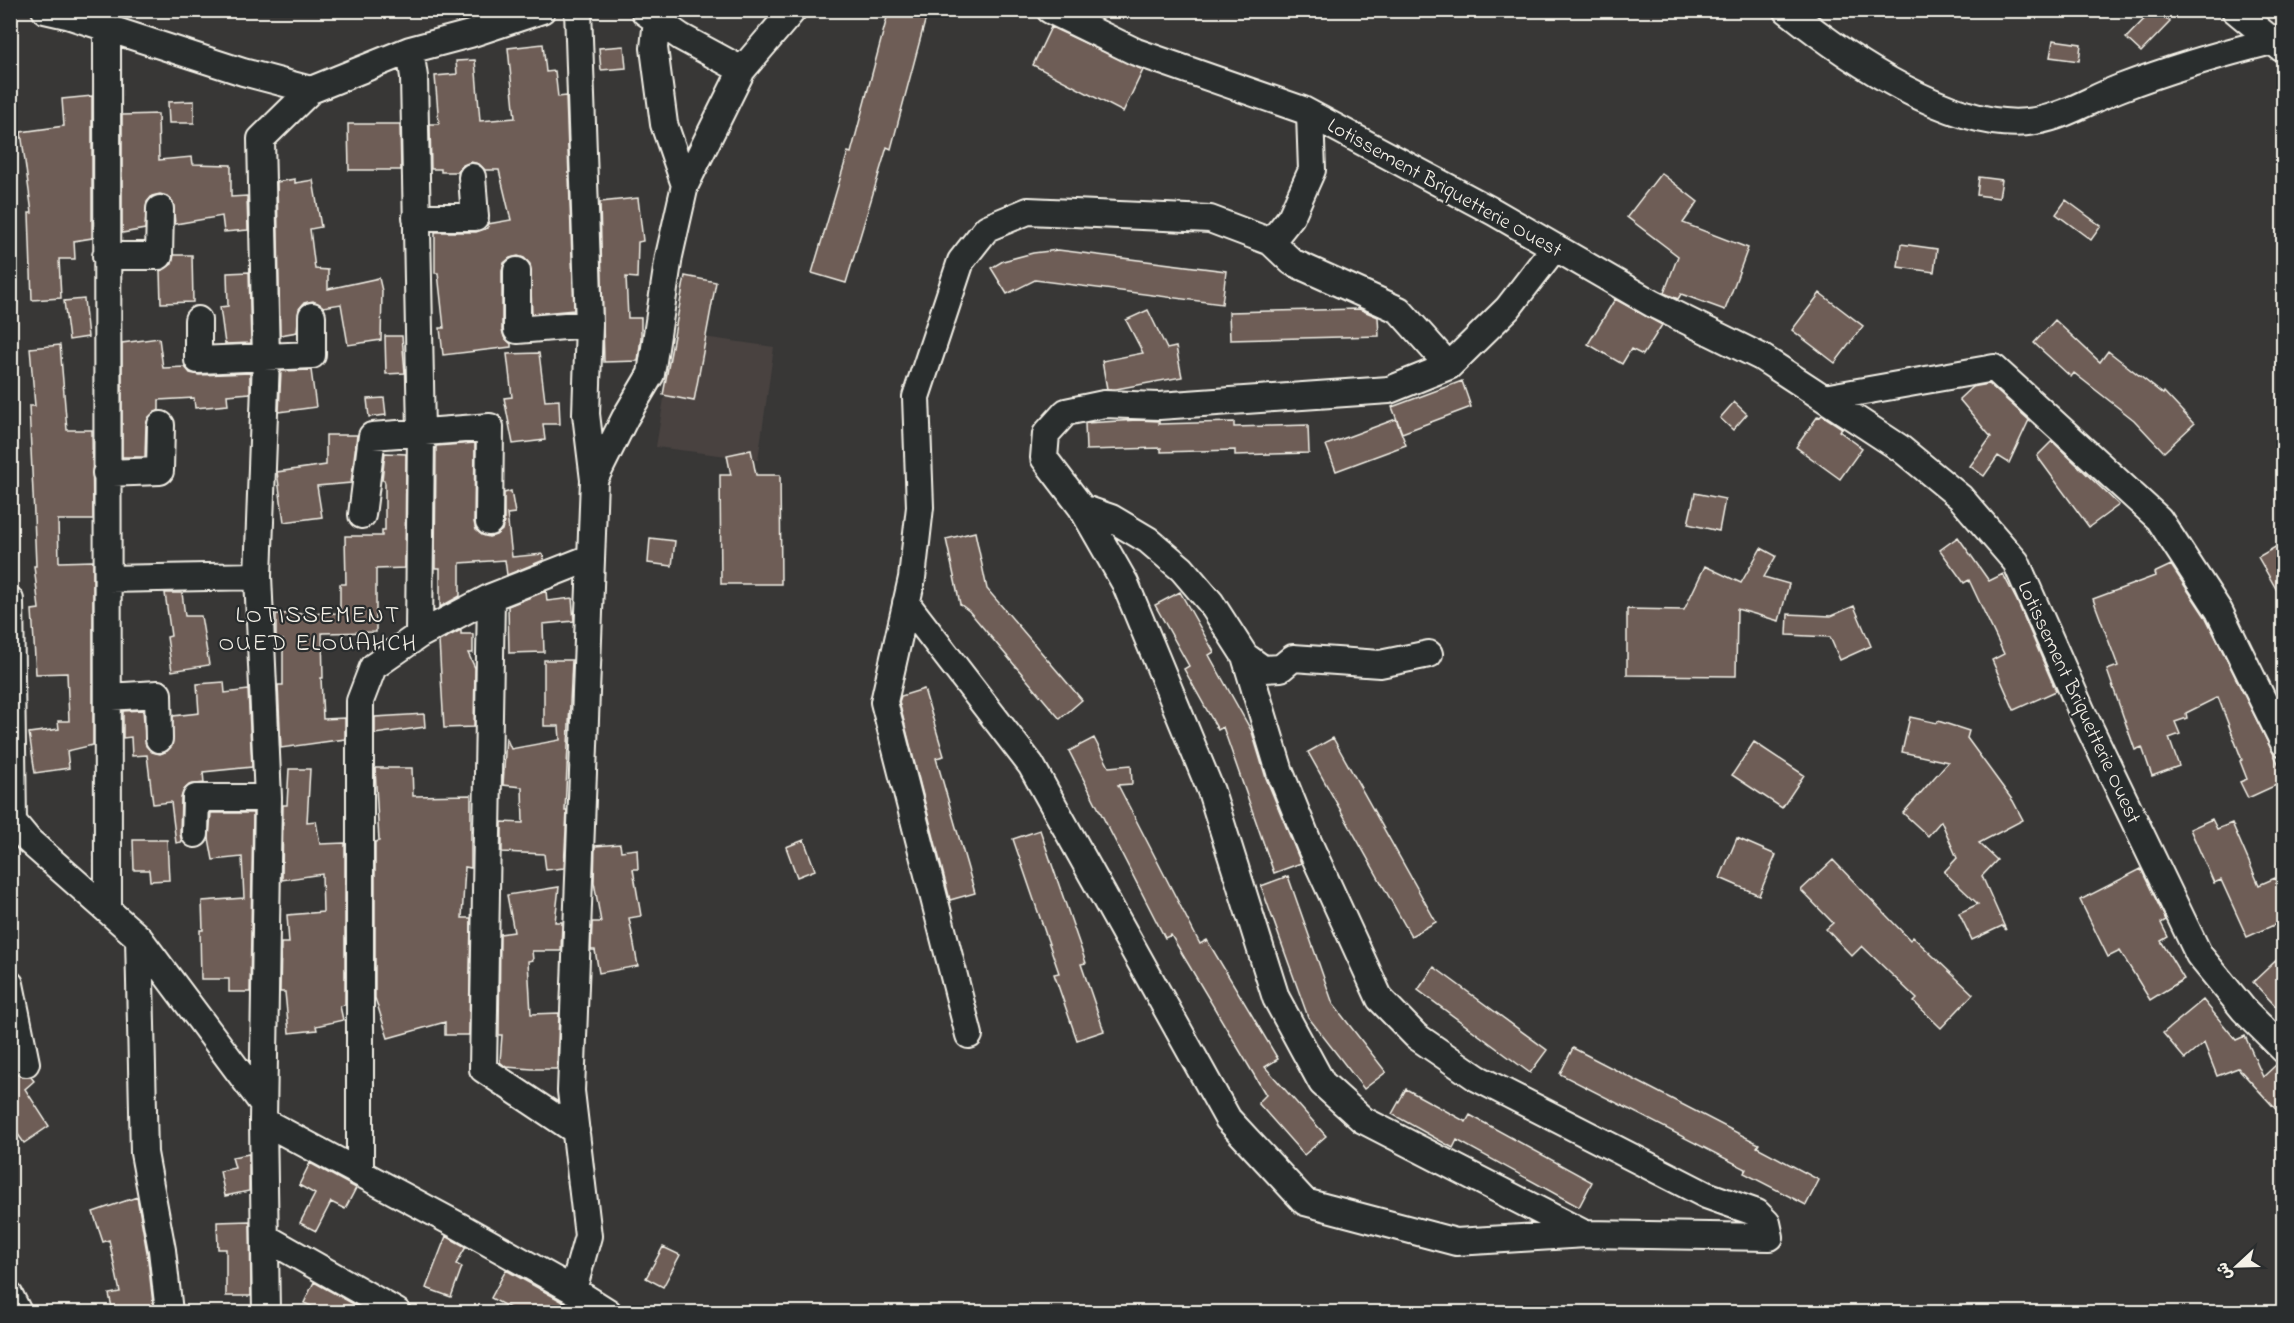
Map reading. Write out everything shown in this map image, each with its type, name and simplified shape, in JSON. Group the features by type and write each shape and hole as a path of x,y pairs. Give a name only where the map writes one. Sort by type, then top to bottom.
{"street":[{"path":"45,10 67,15 243,72 311,90"},
{"path":"266,1312 263,1112 268,798 258,576 266,359 261,139 311,90 410,50 470,34 542,10"},
{"path":"573,1290 588,1236 571,1091 594,480 586,414 589,324 578,10"},
{"path":"594,480 625,418 651,374 669,256 685,185 749,61 794,10"},
{"name":"Lotissement Briquetterie Ouest","path":"1050,10 1136,52 1310,114 1494,212 1653,304 1761,357 1900,448 1960,497 2016,562 2082,712 2199,955 2244,1010 2283,1050"},
{"path":"1787,10 1850,56 1894,83 1970,117 2000,122 2034,122 2073,111 2117,89 2216,55 2278,46"},
{"path":"2235,10 2278,46"},
{"path":"654,13 681,37 749,61"},
{"path":"654,13 654,48 664,124 685,185"},
{"path":"106,28 108,909"},
{"path":"410,50 414,77 421,432 419,635"},
{"path":"1270,242 1291,217 1312,170 1310,114"},
{"path":"416,217 475,217 472,177"},
{"path":"106,256 159,256 160,209"},
{"path":"969,1035 884,702 912,578 920,507 916,397 961,261 987,228 1028,211 1210,219 1270,242 1292,262 1399,310 1449,366"},
{"path":"1555,247 1508,308 1449,366 1389,390 1159,406 1104,404 1066,412 1046,434 1044,458 1082,508 1125,583 1211,790 1276,998 1322,1083 1363,1120 1586,1234"},
{"path":"517,271 517,330 589,324"},
{"path":"198,320 198,360 266,359 312,355 312,316"},
{"path":"1824,398 1994,368 2159,519 2219,611 2283,743"},
{"path":"106,473 160,471 161,425"},
{"path":"362,515 372,436 490,427 489,522"},
{"path":"906,603 1031,765 1228,1119 1305,1202 1456,1242 1586,1234 1770,1237 1767,1223 1757,1213 1706,1195 1477,1078 1416,1036 1380,999 1309,844 1280,772 1245,656 1211,603 1182,569 1148,540 1111,519 1082,508"},
{"path":"360,1172 360,701 373,667 419,635 492,597 590,558"},
{"path":"108,579 258,576"},
{"path":"492,597 483,1069 576,1131"},
{"path":"10,600 12,820 29,841 139,938 263,1112 360,1172 573,1290 608,1312"},
{"path":"1245,656 1263,669 1281,668 1293,658 1380,664 1429,654"},
{"path":"108,697 158,694 159,739"},
{"path":"195,834 196,798 268,798"},
{"path":"139,938 144,1153 162,1250 169,1312"},
{"path":"10,984 26,1064"},
{"path":"265,1237 397,1312"},
{"path":"10,1296 18,1312"}],"shaded area":[{"path":"675,333 774,347 758,460 656,447"}],"building":[{"path":"889,10 928,10 891,149 887,147 846,283 812,273 848,152 851,153"},
{"path":"2153,10 2158,10 2170,22 2141,52 2126,38"},
{"path":"1051,27 1143,70 1123,112 1033,65"},
{"path":"2053,40 2081,44 2079,61 2050,57"},
{"path":"543,44 546,72 555,71 558,97 566,96 574,310 532,314 530,264 518,256 510,258 504,263 502,271 502,330 511,347 443,355 440,328 444,328 438,273 435,273 435,232 476,232 488,228 488,224 511,220 499,170 485,170 479,164 471,162 463,165 458,172 441,172 441,169 431,169 430,124 439,124 435,76 457,74 456,61 475,60 480,121 515,118 508,48"},
{"path":"624,46 626,68 601,70 599,48"},
{"path":"92,96 92,238 74,241 75,259 59,259 61,298 32,300 29,213 32,213 21,132 64,126 62,99"},
{"path":"194,101 194,123 169,123 168,102"},
{"path":"158,114 159,160 192,157 193,164 231,165 231,197 247,196 248,230 224,232 222,216 175,224 173,202 167,196 160,194 152,196 147,202 145,229 122,233 122,115"},
{"path":"348,124 400,124 401,170 349,170"},
{"path":"1661,173 1698,202 1683,223 1748,248 1725,310 1681,294 1678,299 1664,293 1678,256 1627,217"},
{"path":"1979,177 2002,180 1999,198 1977,195"},
{"path":"295,179 295,183 313,180 321,227 310,229 315,269 328,270 328,289 379,278 382,291 381,340 348,345 341,304 323,307 313,301 304,303 299,309 297,332 280,335 277,182"},
{"path":"638,198 643,241 638,242 637,278 626,277 628,318 641,318 638,361 604,362 600,202"},
{"path":"2066,200 2101,226 2091,240 2056,214"},
{"path":"1901,244 1937,249 1934,272 1898,267"},
{"path":"1058,250 1226,271 1222,304 1035,280 1007,294 991,268 1003,261 1033,253"},
{"path":"174,255 192,255 193,302 161,303 160,271 172,264"},
{"path":"249,272 251,343 225,344 220,307 228,306 227,273"},
{"path":"685,276 716,282 694,401 663,395"},
{"path":"1820,293 1863,326 1835,363 1792,330"},
{"path":"84,299 88,337 69,340 64,301"},
{"path":"1615,299 1662,325 1643,355 1631,349 1622,364 1588,344"},
{"path":"1359,309 1378,317 1379,336 1230,340 1229,312"},
{"path":"1148,310 1167,349 1176,347 1182,377 1107,389 1102,361 1143,353 1126,320"},
{"path":"2055,320 2100,362 2108,351 2163,394 2164,392 2194,424 2164,452 2134,420 2074,373 2071,377 2034,343"},
{"path":"385,336 402,336 405,373 386,374"},
{"path":"159,338 163,368 185,367 190,373 199,375 250,373 250,393 227,395 228,405 195,408 194,398 159,400 159,410 149,417 146,424 145,457 122,457 122,343"},
{"path":"60,345 67,430 92,430 93,520 58,520 59,562 93,561 93,745 67,751 69,768 35,773 29,733 59,729 58,721 69,721 67,673 36,674 32,610 39,609 34,566 36,566 29,406 35,406 30,348"},
{"path":"539,353 545,401 559,400 560,424 543,424 545,440 513,444 504,398 512,397 507,354"},
{"path":"311,370 316,407 279,412 281,371"},
{"path":"1462,381 1471,407 1402,433 1392,407"},
{"path":"1989,384 2029,420 2009,463 1998,456 1984,476 1970,466 1991,437 1959,399 1972,387"},
{"path":"384,398 386,415 369,417 367,399"},
{"path":"1734,402 1747,414 1733,430 1720,418"},
{"path":"1822,415 1842,428 1839,431 1862,448 1840,479 1796,447 1818,416"},
{"path":"1396,419 1406,445 1336,471 1326,445"},
{"path":"1159,421 1159,424 1234,422 1234,427 1308,425 1309,453 1235,455 1235,450 1161,452 1161,448 1086,450 1085,423"},
{"path":"326,435 357,435 351,483 317,486 322,517 284,522 277,472 326,465"},
{"path":"2052,441 2119,505 2089,527 2037,456"},
{"path":"475,443 474,522 476,530 489,537 502,530 504,493 511,491 515,513 507,514 512,557 543,554 544,560 507,575 505,560 460,563 460,596 440,607 440,568 435,568 436,446"},
{"path":"751,450 756,475 780,475 781,584 721,584 720,475 731,475 727,455"},
{"path":"385,453 406,454 405,568 376,569 376,632 322,633 323,719 345,718 345,739 281,748 278,685 283,685 283,640 276,640 276,614 340,613 340,584 346,584 345,536 382,536 382,530 385,530 385,483 382,480"},
{"path":"1695,493 1725,499 1719,531 1688,524"},
{"path":"975,532 987,589 1082,700 1060,719 969,611 960,604 946,539"},
{"path":"1958,537 1989,581 2003,574 2056,691 2014,710 1992,660 2004,654 1969,580 1964,583 1940,550"},
{"path":"650,538 675,541 672,566 648,563"},
{"path":"2277,546 2283,557 2283,601 2258,557"},
{"path":"1761,548 1776,556 1764,577 1789,584 1779,621 1737,609 1736,676 1627,675 1627,609 1684,610 1705,566 1741,583"},
{"path":"2171,565 2206,618 2283,773 2283,782 2248,798 2240,782 2247,779 2240,761 2242,760 2218,697 2186,713 2187,718 2175,722 2180,734 2169,738 2179,766 2152,776 2142,747 2135,750 2107,670 2118,666 2093,599 2155,576 2154,573"},
{"path":"546,591 547,601 572,598 574,621 543,624 544,652 509,653 508,606"},
{"path":"1180,592 1214,652 1209,655 1252,732 1266,778 1301,863 1274,873 1223,727 1218,730 1184,669 1189,666 1155,605"},
{"path":"165,593 182,593 185,616 201,616 209,665 172,671 167,637 171,636"},
{"path":"1854,606 1871,646 1840,660 1830,637 1787,635 1788,614 1831,616"},
{"path":"461,630 461,634 473,634 473,653 468,653 475,668 474,727 444,728 439,641"},
{"path":"544,660 572,660 564,868 546,870 544,854 502,852 502,822 523,823 522,787 503,785 506,737 511,749 560,740 559,726 544,726"},
{"path":"224,682 225,693 248,690 252,767 203,772 204,783 189,785 184,790 181,798 180,834 182,842 176,843 171,802 153,804 147,755 132,756 131,737 123,738 123,711 143,710 146,746 152,752 160,754 172,746 173,716 199,713 197,684"},
{"path":"924,689 944,756 936,758 975,893 950,900 899,702 901,696"},
{"path":"424,714 425,727 375,734 375,717"},
{"path":"1910,717 1937,723 1938,721 1969,731 1967,738 2013,801 2023,820 1979,843 1997,860 1982,876 2006,930 2002,926 1972,940 1959,913 1978,904 1944,872 1957,858 1941,821 1928,836 1903,813 1948,762 1902,752"},
{"path":"1094,738 1109,767 1131,765 1132,784 1118,785 1200,944 1207,940 1278,1059 1265,1067 1326,1136 1304,1155 1258,1103 1266,1095 1171,935 1165,938 1069,751"},
{"path":"1333,738 1436,922 1411,936 1308,752"},
{"path":"1754,742 1804,775 1782,808 1732,775"},
{"path":"375,768 412,768 413,796 471,795 471,868 465,867 462,918 471,918 469,1035 445,1035 445,1022 388,1038 375,998 375,842 379,841"},
{"path":"289,769 310,769 307,822 316,821 320,844 345,843 345,1005 340,1006 343,1020 316,1026 317,1030 289,1033 285,992 280,992 281,943 289,943 287,915 323,912 322,874 282,880 283,805 287,805"},
{"path":"211,813 253,813 250,992 229,992 229,979 201,979 202,901 244,898 242,857 213,860 209,838"},
{"path":"2212,819 2217,829 2232,823 2259,885 2275,878 2283,897 2283,921 2247,937 2221,880 2214,883 2190,829"},
{"path":"1040,830 1086,963 1081,964 1104,1031 1077,1040 1054,974 1059,973 1013,839"},
{"path":"1737,838 1776,855 1759,895 1720,878"},
{"path":"133,840 167,840 169,880 150,881 149,870 134,870"},
{"path":"804,840 815,870 797,877 786,847"},
{"path":"620,844 621,851 637,849 638,869 633,869 641,916 629,918 638,966 599,973 595,950 591,950 592,922 601,922 594,882 595,846"},
{"path":"1833,860 1910,940 1913,937 1973,994 1941,1028 1914,1002 1917,999 1862,946 1852,956 1826,929 1833,923 1801,890"},
{"path":"2141,869 2166,920 2161,923 2168,937 2161,941 2184,979 2150,1000 2120,951 2108,957 2080,900"},
{"path":"1288,876 1333,1004 1386,1072 1364,1089 1308,1017 1261,886"},
{"path":"559,887 555,922 562,922 561,951 532,951 533,960 528,961 531,1014 559,1013 557,1069 506,1067 500,1062 502,1035 499,1035 500,934 514,932 507,895"},
{"path":"2283,954 2283,1014 2253,982"},
{"path":"1434,967 1547,1050 1530,1073 1418,990"},
{"path":"2203,1000 2236,1040 2245,1036 2263,1077 2278,1063 2283,1065 2283,1117 2238,1068 2217,1076 2204,1043 2185,1059 2163,1033"},
{"path":"1573,1048 1759,1144 1757,1147 1819,1180 1806,1205 1744,1173 1746,1169 1560,1074"},
{"path":"10,1062 15,1073 22,1077 31,1077 34,1081 25,1089 49,1126 24,1143 10,1123"},
{"path":"1406,1089 1466,1122 1470,1115 1592,1182 1579,1207 1457,1140 1453,1148 1392,1114"},
{"path":"249,1154 249,1191 225,1196 220,1171 235,1168 232,1157"},
{"path":"310,1163 356,1188 345,1209 331,1202 316,1231 300,1223 315,1194 299,1185"},
{"path":"137,1197 147,1252 154,1312 113,1312 109,1294 120,1292 109,1240 103,1242 93,1212"},
{"path":"250,1221 251,1296 226,1296 226,1249 218,1249 217,1222"},
{"path":"446,1236 466,1247 456,1264 462,1267 451,1297 426,1288"},
{"path":"663,1247 680,1255 663,1287 646,1278"},
{"path":"506,1270 581,1312 517,1312 491,1298"},
{"path":"314,1282 368,1312 324,1312 304,1303"}],"district":[{"name":"LOTISSEMENT OUED ELOUAHCH","path":"318,628"}]}
